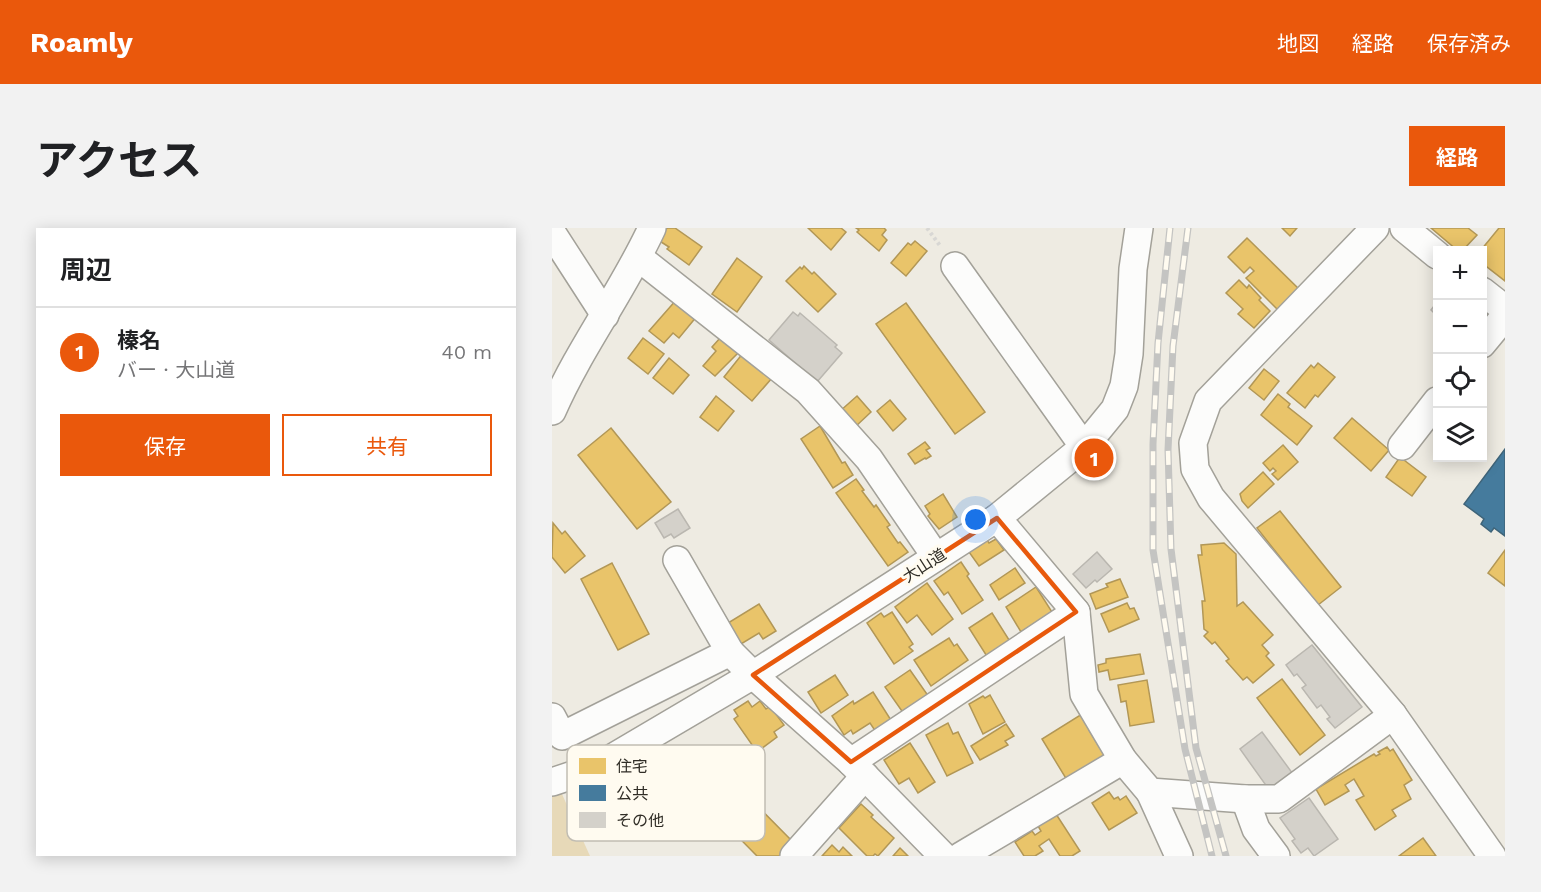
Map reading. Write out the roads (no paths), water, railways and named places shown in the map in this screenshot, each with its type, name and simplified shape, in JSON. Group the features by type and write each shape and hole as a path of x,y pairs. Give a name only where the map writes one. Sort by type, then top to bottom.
{"street":[{"path":"552,411 574,368 639,257 652,228"},
{"name":"大山道","path":"634,745 753,675 997,518 1084,447 1115,409 1124,386 1129,354 1133,269 1139,228"},
{"path":"1375,228 1208,401 1192,442 1195,469 1211,498 1393,715 1492,856"},
{"path":"1404,228 1433,252"},
{"path":"552,232 605,315"},
{"path":"639,257 808,391 869,459 936,557"},
{"path":"948,257 1084,447"},
{"path":"1487,295 1505,309"},
{"path":"1487,338 1505,316"},
{"path":"1402,446 1433,405"},
{"path":"997,518 1076,612 1084,694 1123,760 1150,792 1179,856"},
{"path":"677,560 730,652 858,769 943,856"},
{"path":"794,856 858,769 1076,612"},
{"path":"552,717 562,736 730,652"},
{"path":"1150,792 1245,799 1279,799 1393,715"},
{"path":"961,856 1123,760"},
{"name":"大山道","path":"552,783 567,778"},
{"path":"1245,799 1256,830 1276,856"}],"railway":[{"path":"1170,228 1158,343 1153,444 1153,550 1185,749 1212,856"},
{"path":"1188,228 1173,346 1168,450 1171,549 1196,748 1226,856"}],"place":[{"name":"榛名","path":"1094,458"}]}
